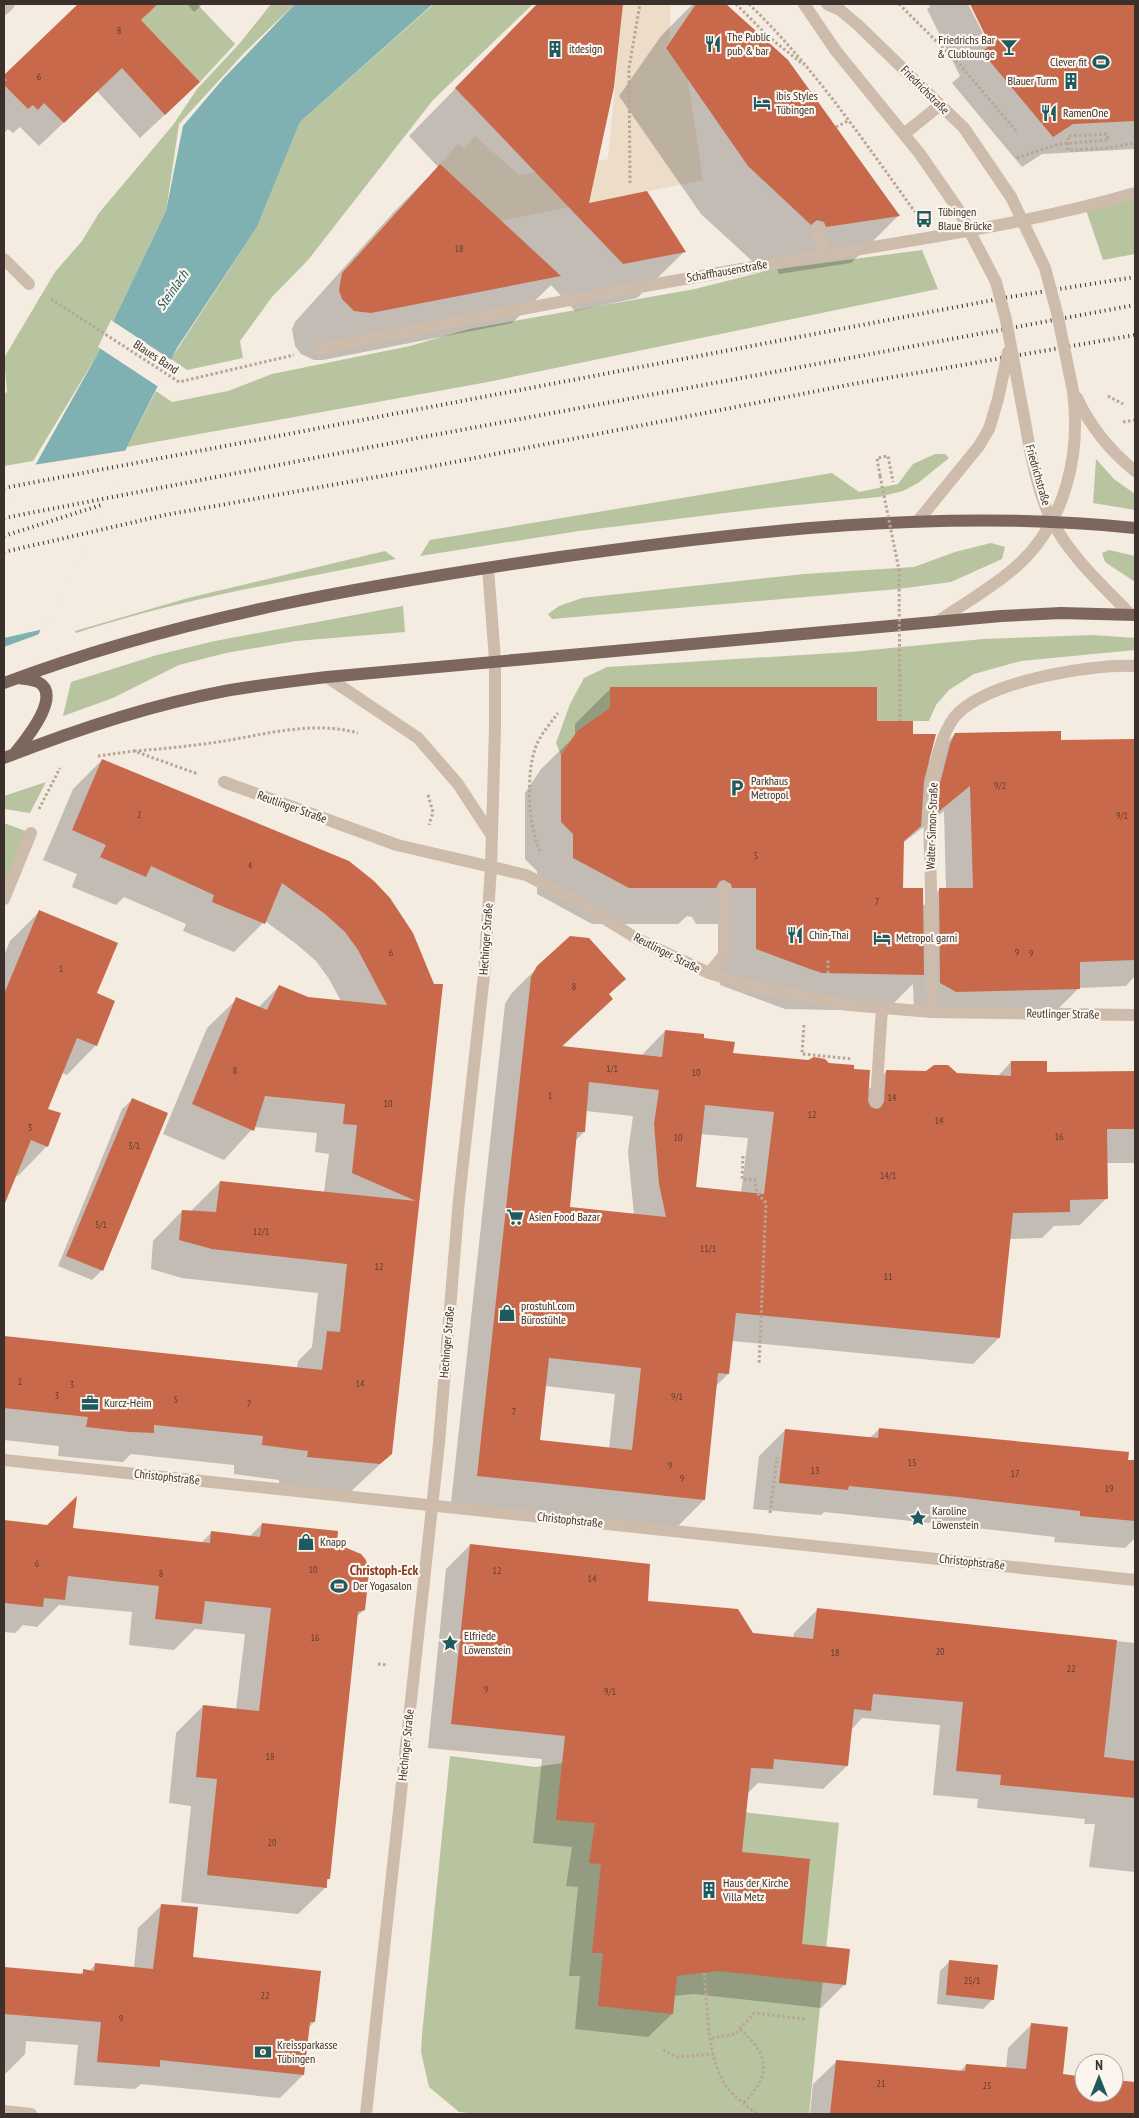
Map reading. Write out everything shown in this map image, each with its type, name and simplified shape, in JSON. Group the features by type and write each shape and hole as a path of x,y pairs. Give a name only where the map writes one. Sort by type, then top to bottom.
{"main road":[{"path":"4,683 41,668 124,643 281,604 488,568 731,536 917,522 1051,521 1135,528"},
{"path":"9,756 118,718 180,701 226,691 326,677 494,660 936,622 1061,613 1133,615"},
{"path":"9,756 36,722 46,703 45,689 36,681 18,678"}],"street":[{"path":"4,9 9,4"},
{"name":"Friedrichstraße","path":"804,4 836,51 904,134 958,209 996,282 1010,344 1029,447 1051,521"},
{"name":"Friedrichstraße","path":"827,4 840,10 858,25 964,128 1011,197 1045,268 1057,313 1075,398 1076,433 1073,463 1063,499 1051,521"},
{"path":"904,134 940,105"},
{"name":"Schaffhausenstraße","path":"319,349 555,302 1085,207 1135,193"},
{"path":"818,228 823,255"},
{"path":"4,259 29,284"},
{"path":"917,522 979,446 989,429 1010,344"},
{"path":"1075,398 1093,429 1106,445 1135,471"},
{"path":"936,622 1018,566 1036,546 1051,521 1079,559 1133,615"},
{"name":"Hechinger Straße","path":"366,2114 432,1505 459,1199 484,975 492,836 494,660 488,568"},
{"name":"Walter-Simon-Straße","path":"932,1012 932,786 942,743 952,720 970,702 993,690 1049,676 1122,666 1135,666"},
{"path":"326,677 418,738 458,784 492,836"},
{"name":"Reutlinger Straße","path":"224,782 397,844 526,875 571,898 636,938 709,973 758,988 849,1005 932,1012 1135,1015"},
{"path":"4,900 31,833"},
{"path":"709,973 724,955 724,888"},
{"path":"876,1101 882,1008"},
{"name":"Christophstraße","path":"4,1460 1135,1580"},
{"path":"4,2111 32,2114"}],"path":[{"path":"630,183 629,68 640,4"},
{"path":"736,4 770,38 810,70"},
{"path":"749,4 783,37 810,70 918,216"},
{"path":"900,4 960,64 1018,133"},
{"path":"836,127 848,121"},
{"path":"1033,152 1059,144 1068,143 1108,140 1107,134 1068,136 1068,143 1068,150 1108,148 1135,143"},
{"name":"Blaues Band","path":"29,284 179,382 319,349"},
{"path":"893,482 888,456 877,458 899,570 900,721"},
{"path":"545,856 540,850 532,825 531,767 535,747 558,713"},
{"path":"95,756 202,745 311,727 347,730 360,734"},
{"path":"134,751 224,782"},
{"path":"51,770 67,765"},
{"path":"31,833 40,808 60,767"},
{"path":"397,844 402,826 422,830 430,825 433,812 427,792"},
{"path":"828,958 828,981"},
{"path":"807,998 802,1054 819,1056 818,1062"},
{"path":"743,1156 742,1179 755,1180 756,1193 766,1203 759,1365"},
{"path":"767,1541 777,1457"},
{"path":"704,1973 714,2054 726,2087 757,2114"},
{"path":"712,2038 735,2034 754,2013 805,2019"},
{"path":"740,2029 760,2051 764,2064 761,2078 753,2093 744,2102"},
{"path":"663,2050 677,2056 714,2054"}],"green space":[{"path":"158,4 197,4 235,44 200,82 141,20"},
{"path":"271,4 295,4 245,52 179,124 166,211 97,355 33,461 4,466 4,394 7,392 4,358 55,272 82,241 99,213 173,125 197,89 240,43"},
{"path":"434,4 533,4 433,100 308,260 272,297 240,341 243,358 187,370 171,359 257,227 300,122"},
{"path":"1135,193 1135,254 1103,260 1085,207"},
{"path":"922,250 938,289 488,382 127,447 156,391 172,402 228,391 272,374 410,346 469,329 695,289 770,270"},
{"path":"935,454 945,454 949,458 918,483 903,491 879,497 758,509 579,531 420,556 430,540 832,473 859,492 898,484 913,464"},
{"path":"1096,459 1114,479 1135,494 1135,510 1093,503"},
{"path":"991,543 1005,547 1002,559 951,582 898,589 552,619 548,614 559,606 582,598 804,574 914,567 955,552"},
{"path":"1109,550 1135,556 1135,582 1105,562 1102,553"},
{"path":"385,551 396,559 195,600 76,633 75,631 188,598"},
{"path":"403,606 405,632 296,641 226,653 179,665 113,698 63,716 71,682 157,655 215,641"},
{"path":"1093,635 1135,638 1135,650 1021,661 974,674 949,690 936,705 929,721 877,721 876,687 611,687 610,716 577,731 561,755 556,743 570,704 584,678 607,667 850,652 983,639"},
{"path":"46,782 30,813 4,809 4,796"},
{"path":"4,823 31,833 4,899"},
{"path":"450,1756 535,1767 562,1763 675,1775 681,1805 839,1823 809,2114 478,2114 459,2112 429,2087 421,2052 422,2035"}],"shaded area":[{"path":"613,4 670,4 670,42 665,47 688,80 703,180 501,221 440,164 458,144 464,149 475,136 519,175 608,159 622,12"}],"water":[{"name":"Steinlach","path":"295,4 433,4 300,122 257,227 177,348 129,443 40,631 4,716 4,521 97,355 166,211 183,126 223,79"}],"pier":[{"path":"111,320 173,361 160,388 98,347"},
{"path":"129,450 44,629 4,638 4,516 33,465"},
{"path":"42,633 6,717 4,718 4,647"}],"building":[{"path":"78,4 158,4 141,20 200,82 165,115 122,68 64,123 44,103 38,110 33,105 28,109 4,85 4,75"},
{"name":"itdesign","path":"537,4 623,4 614,87 589,203 647,191 686,252 623,264 455,88"},
{"name":"ibis Styles Tübingen","path":"696,4 726,4 788,60 900,216 826,227 824,222 817,220 811,225 748,166 666,48"},
{"name":"Blauer Turm","path":"970,4 1135,4 1135,121 1073,124 1053,137 982,52 990,45"},
{"path":"440,164 561,276 371,313 354,311 342,299 339,290 342,273"},
{"name":"Parkhaus Metropol","path":"610,687 877,687 877,721 913,721 913,734 936,734 924,781 921,826 904,841 903,888 923,888 924,975 822,973 810,969 756,949 756,888 732,888 731,884 724,880 720,881 716,888 629,888 573,858 573,834 561,822 561,755 577,731 610,708"},
{"path":"1061,731 1061,740 1135,739 1135,960 1080,962 1080,989 956,992 940,983 939,888 973,888 970,786 938,812 940,783 950,744 955,733"},
{"path":"102,759 349,861 374,881 390,898 413,933 434,984 443,984 392,1454 380,1464 307,1457 308,1451 262,1445 263,1436 154,1425 154,1433 130,1432 86,1427 88,1417 4,1408 4,1336 322,1370 327,1331 340,1332 347,1264 212,1249 179,1240 182,1210 216,1212 220,1181 416,1201 352,1173 357,1125 343,1124 345,1104 265,1096 254,1131 192,1104 236,997 267,1010 279,985 308,997 387,1005 358,950 345,932 325,914 282,883 265,924 212,902 214,895 151,866 146,877 100,857 106,845 72,830"},
{"path":"39,910 118,943 97,993 115,1001 97,1046 77,1038 48,1109 61,1113 48,1147 31,1140 5,1203 4,994"},
{"path":"570,936 589,938 626,979 609,994 613,999 562,1046 662,1057 665,1030 704,1034 704,1038 735,1042 733,1053 808,1060 814,1057 825,1059 829,1063 854,1065 854,1069 870,1070 868,1101 871,1107 876,1109 880,1108 884,1102 886,1070 926,1071 934,1065 948,1065 957,1073 1011,1076 1011,1061 1047,1061 1047,1072 1135,1071 1135,1129 1107,1129 1108,1199 1070,1200 1070,1212 1013,1213 1000,1338 736,1313 729,1374 718,1373 705,1500 477,1476 531,977 537,966","holes":["589,1082 659,1090 654,1124 659,1184 666,1217 570,1207 577,1132 585,1132","705,1105 774,1112 764,1194 696,1187","549,1358 641,1368 632,1450 540,1440"]},
{"path":"132,1098 168,1113 103,1271 66,1256"},
{"path":"879,1428 1129,1452 1128,1460 1135,1460 1135,1521 1080,1516 1080,1511 958,1497 849,1486 848,1490 779,1483 785,1429 878,1438"},
{"path":"77,1496 73,1528 210,1543 211,1531 260,1537 262,1523 338,1531 337,1544 361,1554 366,1560 369,1572 365,1610 358,1612 330,1879 327,1879 327,1888 207,1875 217,1779 196,1777 203,1705 259,1711 271,1608 205,1601 202,1624 155,1619 159,1586 68,1576 65,1600 44,1598 43,1607 4,1603 4,1520 47,1525"},
{"path":"470,1544 650,1564 648,1601 738,1609 753,1633 813,1639 817,1608 1117,1640 1104,1757 1135,1761 1135,1798 1000,1785 1001,1775 956,1771 963,1702 873,1694 871,1711 854,1709 848,1766 774,1759 773,1769 751,1768 742,1852 810,1859 802,1944 850,1949 846,1985 718,1971 677,1976 673,2014 598,2006 603,1953 592,1953 601,1864 589,1863 595,1823 556,1820 565,1736 451,1724"},
{"path":"161,1904 198,1907 193,1957 321,1971 315,2022 310,2022 304,2075 160,2060 160,2067 97,2062 101,2022 4,2014 4,1967 83,1974 83,1969 94,1971 95,1963 153,1969"},
{"path":"949,1960 998,1965 994,2000 946,1995"},
{"path":"1031,2023 1068,2027 1063,2074 1074,2076 1074,2103 1124,2103 1124,2081 1135,2082 1135,2114 830,2114 836,2060 965,2071 966,2064 1026,2069"}],"railway":[{"path":"4,488 1009,297 1135,277"},
{"path":"4,518 423,437 1135,305"},
{"path":"4,552 165,515 393,474 853,384 1135,335"},
{"path":"4,536 101,505"}],"place":[{"name":"The Public pub & bar","path":"713,44"},
{"name":"Friedrichs Bar & Clublounge","path":"1009,47"},
{"name":"itdesign","path":"555,49"},
{"name":"Clever fit","path":"1101,62"},
{"name":"Blauer Turm","path":"1071,81"},
{"name":"ibis Styles Tübingen","path":"762,103"},
{"name":"RamenOne","path":"1049,113"},
{"name":"Tübingen Blaue Brücke","path":"924,219"},
{"name":"Parkhaus Metropol","path":"737,788"},
{"name":"Chin-Thai","path":"795,935"},
{"name":"Metropol garni","path":"882,938"},
{"name":"Asien Food Bazar","path":"515,1217"},
{"name":"prostuhl.com Bürostühle","path":"507,1313"},
{"name":"Kurcz-Heim","path":"90,1403"},
{"name":"Karoline Löwenstein","path":"918,1518"},
{"name":"Knapp","path":"306,1542"},
{"name":"Der Yogasalon","path":"339,1586"},
{"name":"Elfriede Löwenstein","path":"450,1643"},
{"name":"Haus der Kirche Villa Metz","path":"709,1890"},
{"name":"Kreissparkasse Tübingen","path":"263,2052"}],"district":[{"name":"Christoph-Eck","path":"384,1570"}]}
